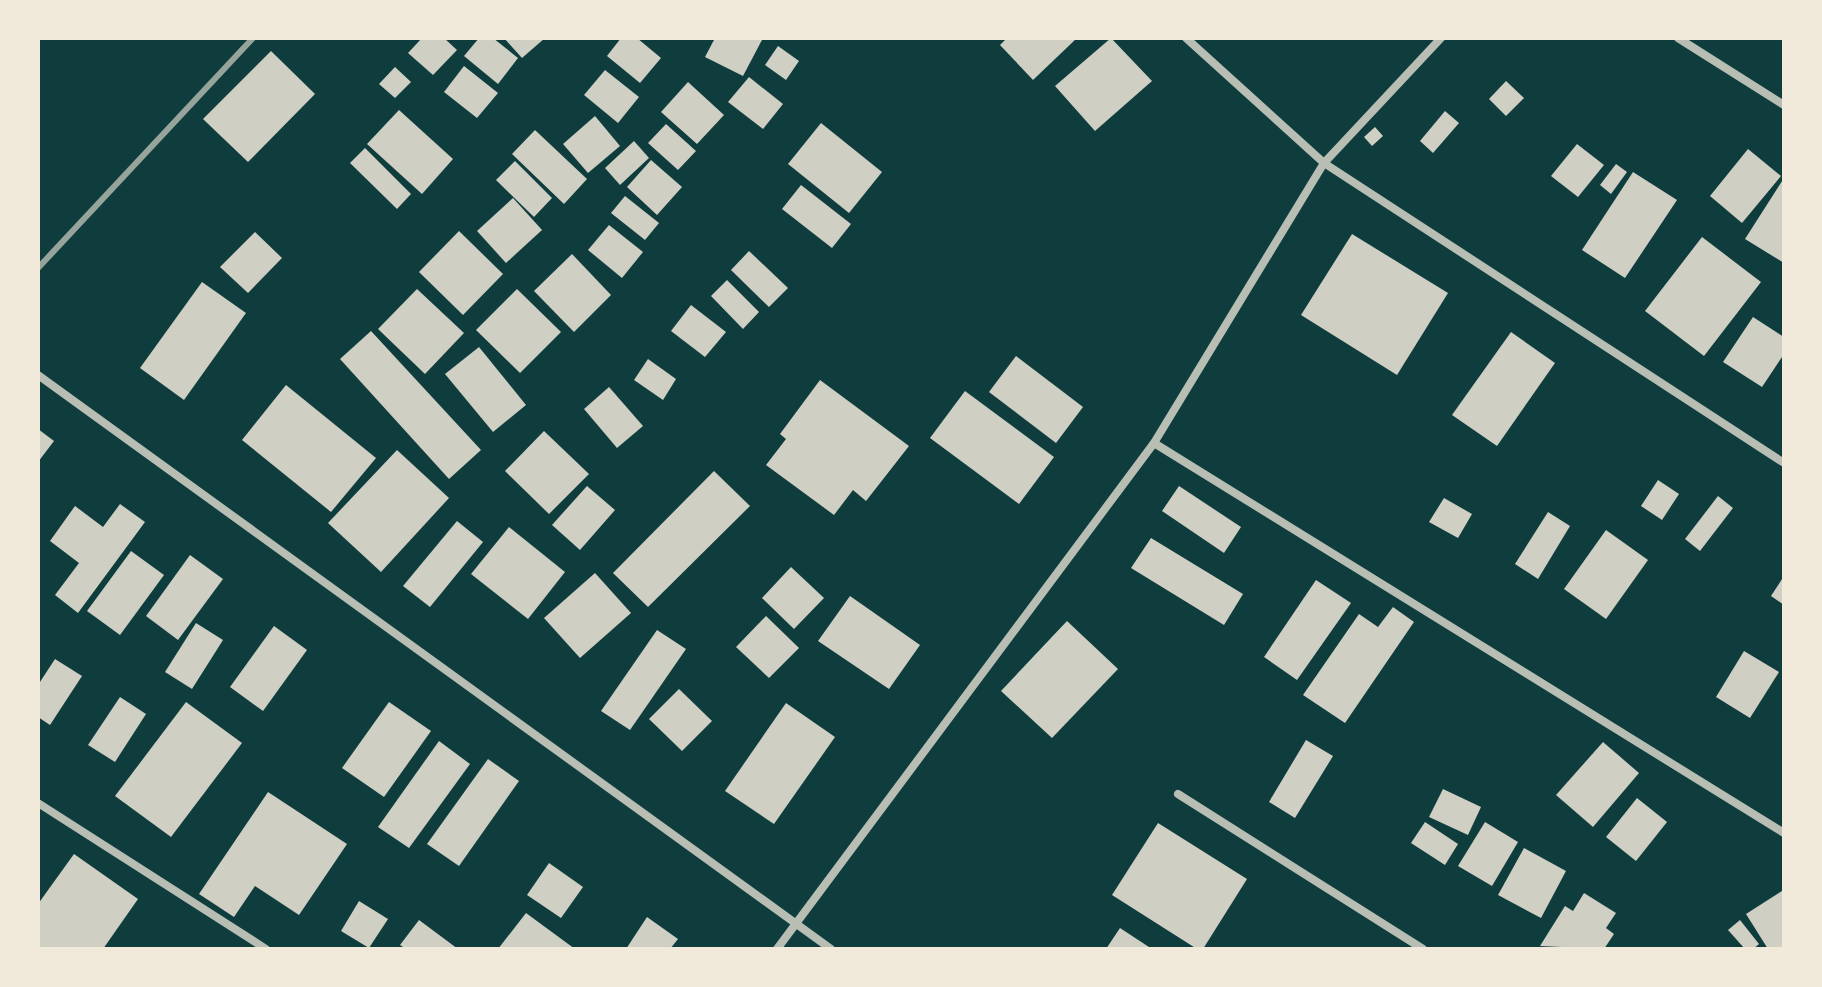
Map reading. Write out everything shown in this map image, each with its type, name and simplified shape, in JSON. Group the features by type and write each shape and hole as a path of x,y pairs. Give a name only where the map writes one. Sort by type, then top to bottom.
{"street":[{"path":"1186,38 1324,163 1784,463"},
{"path":"777,949 1154,443 1324,163 1441,38"},
{"path":"1678,38 1784,105"},
{"path":"38,375 795,926 831,949"},
{"path":"1154,443 1784,833"},
{"path":"1178,794 1423,949"},
{"path":"38,803 266,949"}],"building":[{"path":"422,38 444,38 457,50 433,75 408,53"},
{"path":"479,38 493,38 518,58 498,84 464,56"},
{"path":"504,38 545,38 522,58"},
{"path":"621,38 637,38 661,58 640,83 607,56"},
{"path":"715,38 763,38 743,76 705,57"},
{"path":"1007,38 1077,38 1033,80 1000,45"},
{"path":"1111,38 1152,81 1095,131 1055,86"},
{"path":"778,46 799,61 786,80 765,65"},
{"path":"271,51 315,94 248,162 203,119"},
{"path":"464,66 498,93 477,118 444,92"},
{"path":"395,67 411,82 395,98 379,84"},
{"path":"605,70 639,97 618,123 584,95"},
{"path":"749,77 783,104 763,129 728,102"},
{"path":"1506,81 1524,98 1506,116 1489,99"},
{"path":"688,82 724,115 697,144 661,112"},
{"path":"399,110 453,159 422,194 367,144"},
{"path":"1445,111 1459,123 1433,153 1420,141"},
{"path":"595,116 620,146 588,173 563,144"},
{"path":"821,123 882,172 849,213 788,164"},
{"path":"666,124 696,151 678,170 648,143"},
{"path":"1375,127 1383,136 1372,146 1364,137"},
{"path":"535,130 587,179 564,204 512,154"},
{"path":"634,141 649,158 620,185 605,168"},
{"path":"1577,144 1604,165 1578,197 1551,176"},
{"path":"365,148 411,194 397,209 350,163"},
{"path":"1748,149 1781,176 1742,223 1710,196"},
{"path":"651,160 682,187 657,215 627,187"},
{"path":"515,161 552,198 534,217 496,180"},
{"path":"1616,164 1627,172 1611,194 1600,185"},
{"path":"1633,172 1677,200 1625,278 1582,250"},
{"path":"1784,178 1784,263 1745,239"},
{"path":"801,185 851,224 832,248 782,209"},
{"path":"625,196 659,223 645,240 611,213"},
{"path":"513,198 542,230 506,263 477,231"},
{"path":"609,225 643,252 622,278 588,250"},
{"path":"459,231 503,274 463,315 419,272"},
{"path":"255,232 282,258 248,293 220,267"},
{"path":"1352,234 1448,293 1397,375 1301,315"},
{"path":"1702,237 1761,282 1704,356 1645,311"},
{"path":"749,251 788,288 769,307 731,270"},
{"path":"572,254 611,295 574,332 534,291"},
{"path":"727,280 759,312 743,329 711,296"},
{"path":"202,282 246,313 184,400 140,368"},
{"path":"417,289 464,333 425,374 378,329"},
{"path":"517,289 561,332 520,373 476,330"},
{"path":"691,305 726,332 705,357 671,331"},
{"path":"1753,317 1784,337 1784,354 1762,387 1723,362"},
{"path":"371,331 481,450 449,479 340,359"},
{"path":"1511,332 1555,363 1497,446 1452,415"},
{"path":"479,347 526,405 493,432 445,374"},
{"path":"1016,356 1083,407 1056,443 989,392"},
{"path":"648,359 676,379 663,400 634,380"},
{"path":"820,380 909,446 866,501 853,490 834,515 766,465 786,439 780,434"},
{"path":"286,385 376,458 331,512 242,440"},
{"path":"609,387 643,426 617,448 584,409"},
{"path":"965,391 1054,457 1019,504 930,438"},
{"path":"38,429 54,441 38,462"},
{"path":"544,431 589,474 549,514 505,471"},
{"path":"397,450 449,498 381,572 328,523"},
{"path":"714,471 750,506 648,607 613,573"},
{"path":"1658,480 1679,494 1662,520 1641,506"},
{"path":"587,486 615,510 580,550 552,525"},
{"path":"1179,486 1241,527 1224,553 1162,511"},
{"path":"1718,496 1733,508 1700,551 1685,539"},
{"path":"1444,498 1472,514 1458,538 1429,522"},
{"path":"120,504 145,522 78,613 55,595 79,563 50,541 75,506 103,527"},
{"path":"1548,512 1570,526 1538,579 1515,564"},
{"path":"457,521 483,542 430,607 403,586"},
{"path":"509,527 565,572 528,619 471,574"},
{"path":"1606,530 1648,560 1606,619 1564,589"},
{"path":"1151,538 1243,594 1224,625 1131,568"},
{"path":"131,551 164,575 120,635 87,611"},
{"path":"190,555 223,579 178,640 146,616"},
{"path":"791,567 824,598 794,629 762,598"},
{"path":"595,573 631,613 580,658 544,618"},
{"path":"1784,576 1784,605 1771,596"},
{"path":"1316,580 1351,603 1297,680 1264,657"},
{"path":"850,596 920,645 889,689 818,641"},
{"path":"1393,607 1414,622 1345,723 1303,695 1359,614 1378,627"},
{"path":"766,616 799,648 769,678 736,647"},
{"path":"1067,621 1118,669 1052,738 1001,691"},
{"path":"196,623 223,640 192,689 165,672"},
{"path":"274,626 307,650 263,711 230,687"},
{"path":"657,630 686,649 630,730 601,711"},
{"path":"1744,651 1779,672 1750,718 1716,697"},
{"path":"55,659 82,676 50,725 38,717 38,685"},
{"path":"679,689 712,721 682,751 649,719"},
{"path":"120,697 146,714 115,762 88,745"},
{"path":"186,702 242,743 171,837 115,796"},
{"path":"389,702 431,731 384,797 342,768"},
{"path":"786,703 835,737 774,824 725,791"},
{"path":"1306,740 1333,756 1295,818 1269,802"},
{"path":"439,741 470,764 409,848 378,827"},
{"path":"1603,742 1639,773 1593,827 1556,795"},
{"path":"488,759 519,781 459,866 427,844"},
{"path":"1443,789 1481,807 1468,835 1429,817"},
{"path":"268,792 347,844 299,915 255,886 234,917 199,894"},
{"path":"1637,798 1667,822 1636,861 1606,837"},
{"path":"1425,822 1458,844 1445,865 1411,843"},
{"path":"1485,822 1518,842 1492,886 1458,866"},
{"path":"1158,823 1247,879 1203,949 1197,949 1112,895"},
{"path":"1524,848 1566,871 1541,918 1498,895"},
{"path":"74,854 138,899 103,949 38,949 38,904"},
{"path":"549,863 583,887 561,918 527,895"},
{"path":"1782,891 1784,949 1768,949 1746,914"},
{"path":"1584,893 1616,913 1606,928 1614,934 1604,949 1540,946 1565,906 1573,911"},
{"path":"359,901 388,919 369,948 341,931"},
{"path":"526,913 575,949 498,949"},
{"path":"647,917 678,939 670,949 626,949"},
{"path":"419,920 458,949 406,949 400,945"},
{"path":"1740,920 1759,944 1753,949 1745,949 1728,930"},
{"path":"1120,928 1152,949 1106,949"}],"railway":[{"path":"38,268 253,38"}]}
